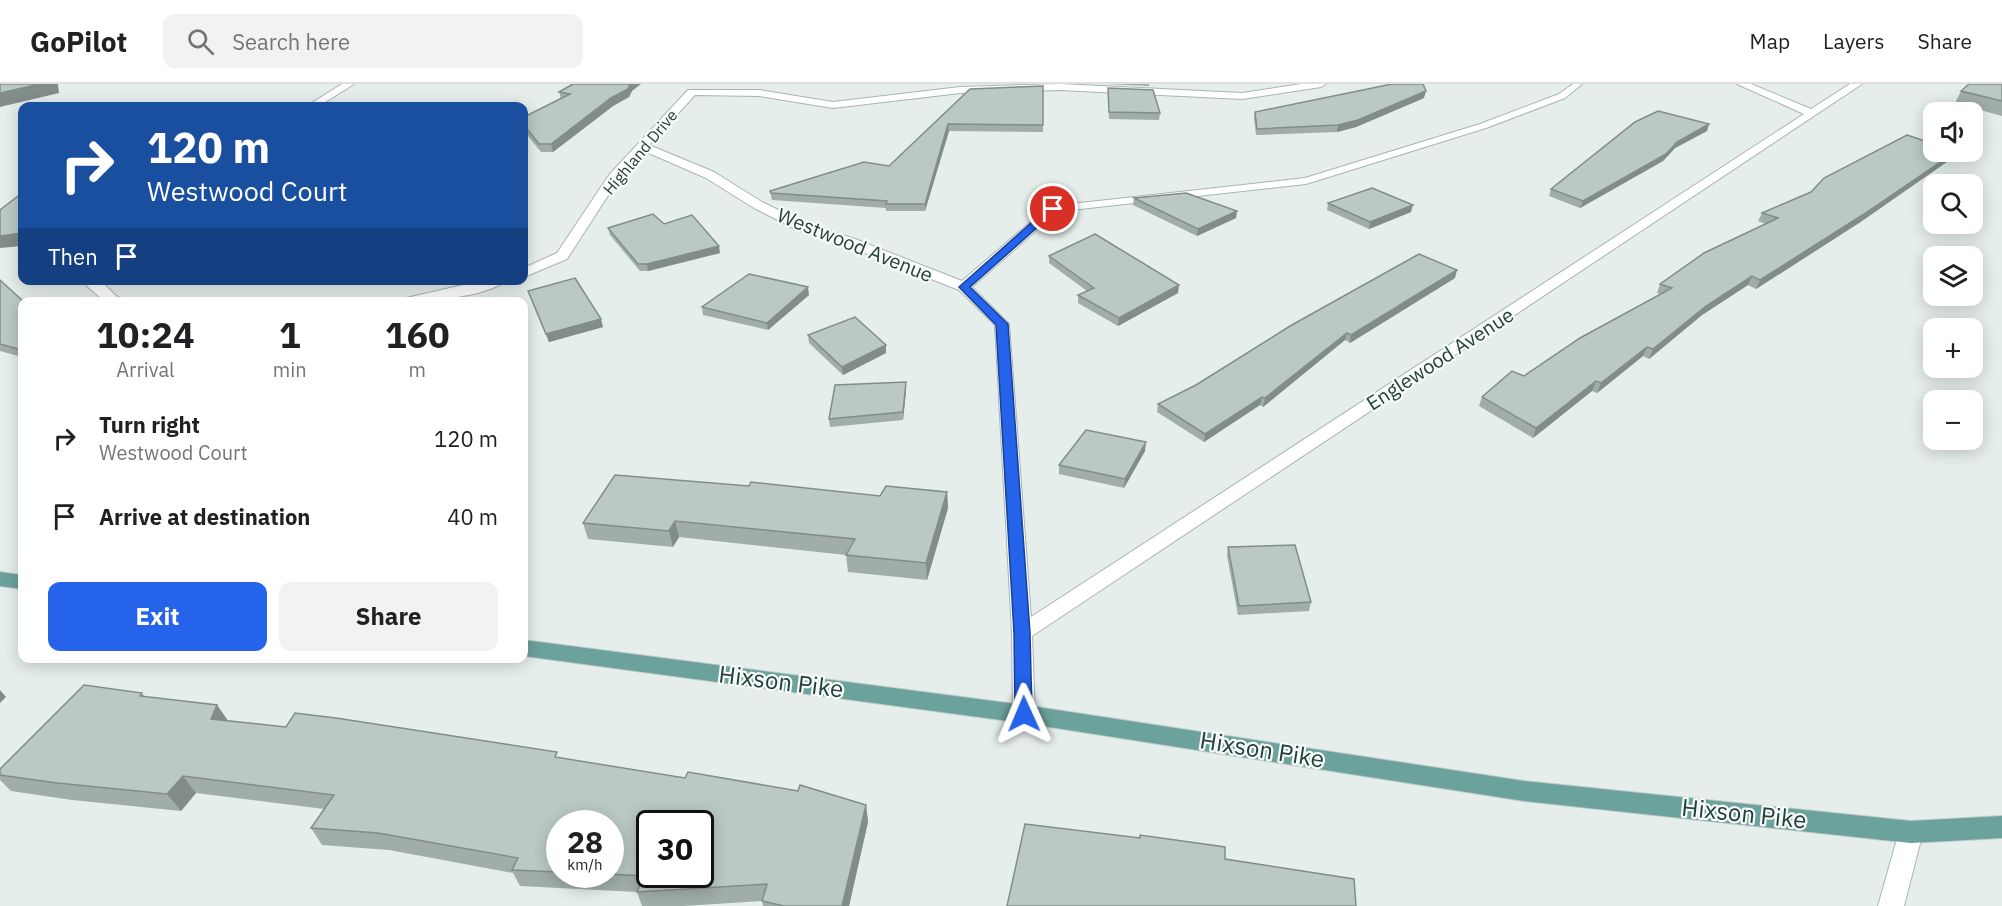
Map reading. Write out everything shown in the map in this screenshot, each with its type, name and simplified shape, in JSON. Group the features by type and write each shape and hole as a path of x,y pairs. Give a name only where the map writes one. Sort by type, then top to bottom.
{"main road":[{"path":"0,579 18,581"},
{"name":"Hixson Pike","path":"528,649 1024,714 1524,791 1911,832 2002,827"}],"street":[{"path":"319,102 349,84"},
{"name":"Highland Drive","path":"528,271 562,256 613,178 693,88 759,93 833,105 960,90 1059,87 1242,96 1321,84"},
{"path":"1742,84 1813,114"},
{"name":"Englewood Avenue","path":"1022,633 1857,84"},
{"name":"Westwood Avenue","path":"641,146 710,175 758,205 800,226 850,242 964,287 1002,324 1022,633 1024,714"},
{"path":"964,287 1053,209"},
{"path":"94,285 109,297"},
{"path":"431,297 485,285"},
{"path":"1891,906 1911,832"}],"lane":[{"path":"1053,209 1306,181 1483,126 1562,96 1578,84"}],"building":[{"path":"0,84 40,84 0,93"},
{"path":"573,84 630,84 628,89 611,98 551,144 539,144 528,130 528,115 570,94 559,92"},
{"path":"1392,84 1423,84 1426,91 1358,120 1338,125 1257,129 1255,112"},
{"path":"1969,84 2002,84 2002,101 1961,91"},
{"path":"1043,86 1043,125 948,124 925,204 886,204 887,201 771,193 770,191 864,162 889,166 970,89"},
{"path":"1108,88 1153,90 1160,113 1109,112"},
{"path":"1658,111 1709,124 1677,142 1666,154 1583,201 1551,189 1635,122"},
{"path":"1907,135 1923,140 1923,162 1940,162 1760,280 1752,276 1706,306 1653,349 1647,347 1601,383 1596,381 1536,428 1482,397 1512,371 1524,376 1580,338 1672,288 1660,284 1704,253 1778,218 1762,213 1811,192 1824,178"},
{"path":"1372,188 1413,205 1370,222 1328,203"},
{"path":"1186,193 1237,211 1198,229 1134,198"},
{"path":"18,196 18,234 0,236 0,210"},
{"path":"653,214 664,224 692,215 719,246 647,264 638,264 608,228"},
{"path":"1095,234 1179,285 1119,318 1078,295 1094,288 1049,256"},
{"path":"1419,254 1457,270 1351,335 1347,333 1265,398 1262,397 1205,434 1158,404 1196,385 1290,326"},
{"path":"749,274 808,287 767,323 702,307"},
{"path":"575,278 601,319 546,334 528,291"},
{"path":"0,280 19,297 18,349 0,344"},
{"path":"855,317 886,345 842,367 808,335"},
{"path":"906,382 903,412 829,419 835,385"},
{"path":"1086,430 1146,442 1125,479 1059,465"},
{"path":"615,475 749,486 751,482 880,496 886,486 947,492 926,563 846,555 855,539 675,521 669,531 583,523"},
{"path":"1295,545 1311,602 1239,606 1228,547"},
{"path":"84,685 142,693 140,696 217,705 211,719 286,727 295,713 336,718 557,752 555,757 685,778 688,772 798,791 800,785 866,805 842,906 784,906 762,901 767,884 714,887 714,810 636,810 636,876 624,875 624,810 546,810 546,871 512,870 518,858 378,833 311,828 334,795 183,776 167,794 0,775 0,769"},
{"path":"1025,824 1140,838 1140,835 1225,847 1225,859 1354,879 1356,906 1007,906"},
{"path":"639,888 702,888 637,892"}],"route":[{"path":"1024,714 1022,633 1002,324 964,287 1053,209"}]}
